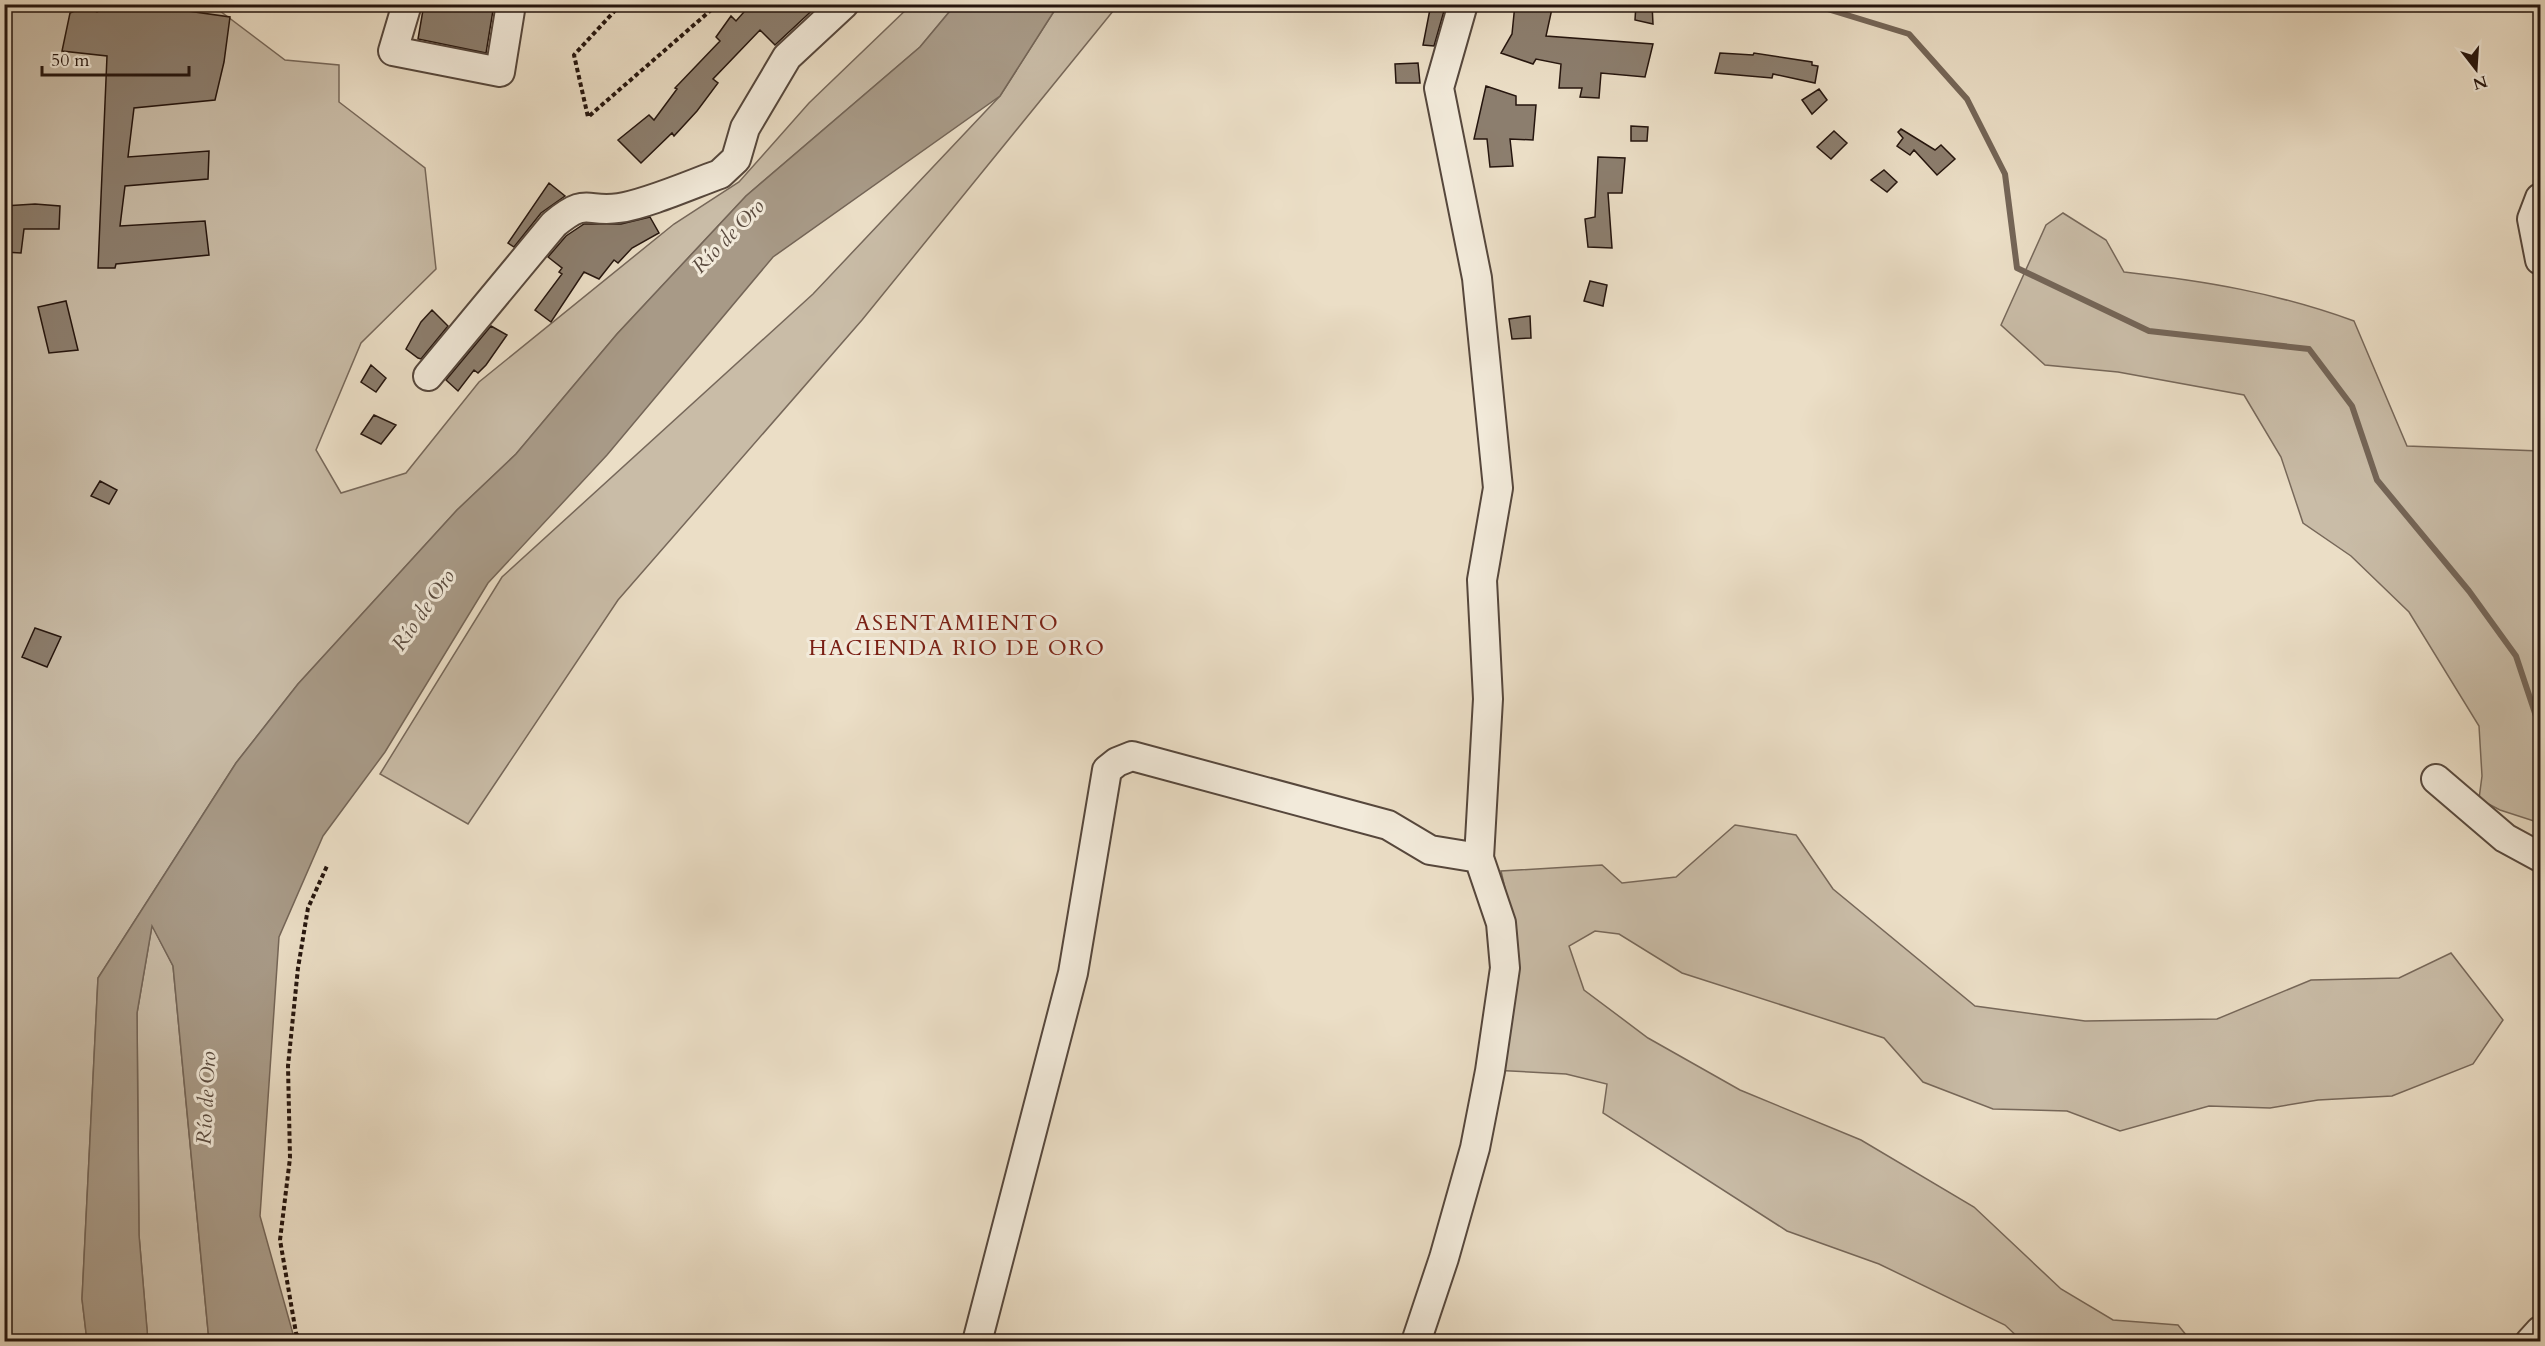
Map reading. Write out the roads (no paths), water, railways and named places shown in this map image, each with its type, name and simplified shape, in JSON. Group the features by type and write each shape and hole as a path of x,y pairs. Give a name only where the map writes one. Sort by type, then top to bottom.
{"street":[{"path":"406,4 393,51 500,72 511,4"},
{"path":"428,376 554,224 570,211 586,205 619,208 720,174 729,168 736,159 745,128 787,57 844,4"},
{"path":"1416,1341 1444,1258 1475,1149 1490,1071 1505,968 1501,923 1479,858 1488,699 1482,580 1498,493 1477,278 1439,88 1463,4"},
{"path":"2541,198 2532,219 2541,260"},
{"path":"977,1341 1073,973 1107,770 1117,762 1132,756 1388,825 1430,850 1479,858"},
{"path":"2436,779 2505,838 2541,857"},
{"path":"2530,1341 2541,1331"}],"water":[{"name":"Río de Oro","path":"955,5 1058,5 1000,96 773,257 607,455 488,583 385,752 323,836 279,937 260,1216 295,1341 209,1341 173,966 152,926 137,1013 139,1235 148,1341 87,1341 82,1299 98,978 236,763 298,684 457,510 516,454 617,334 746,196 920,47"}],"waterway":[{"path":"1811,4 1909,34 1967,99 2005,174 2017,268 2149,331 2309,349 2352,406 2377,480 2469,591 2516,656 2540,728"}],"district":[{"name":"ASENTAMIENTO HACIENDA RIO DE ORO","path":"957,634"}]}
